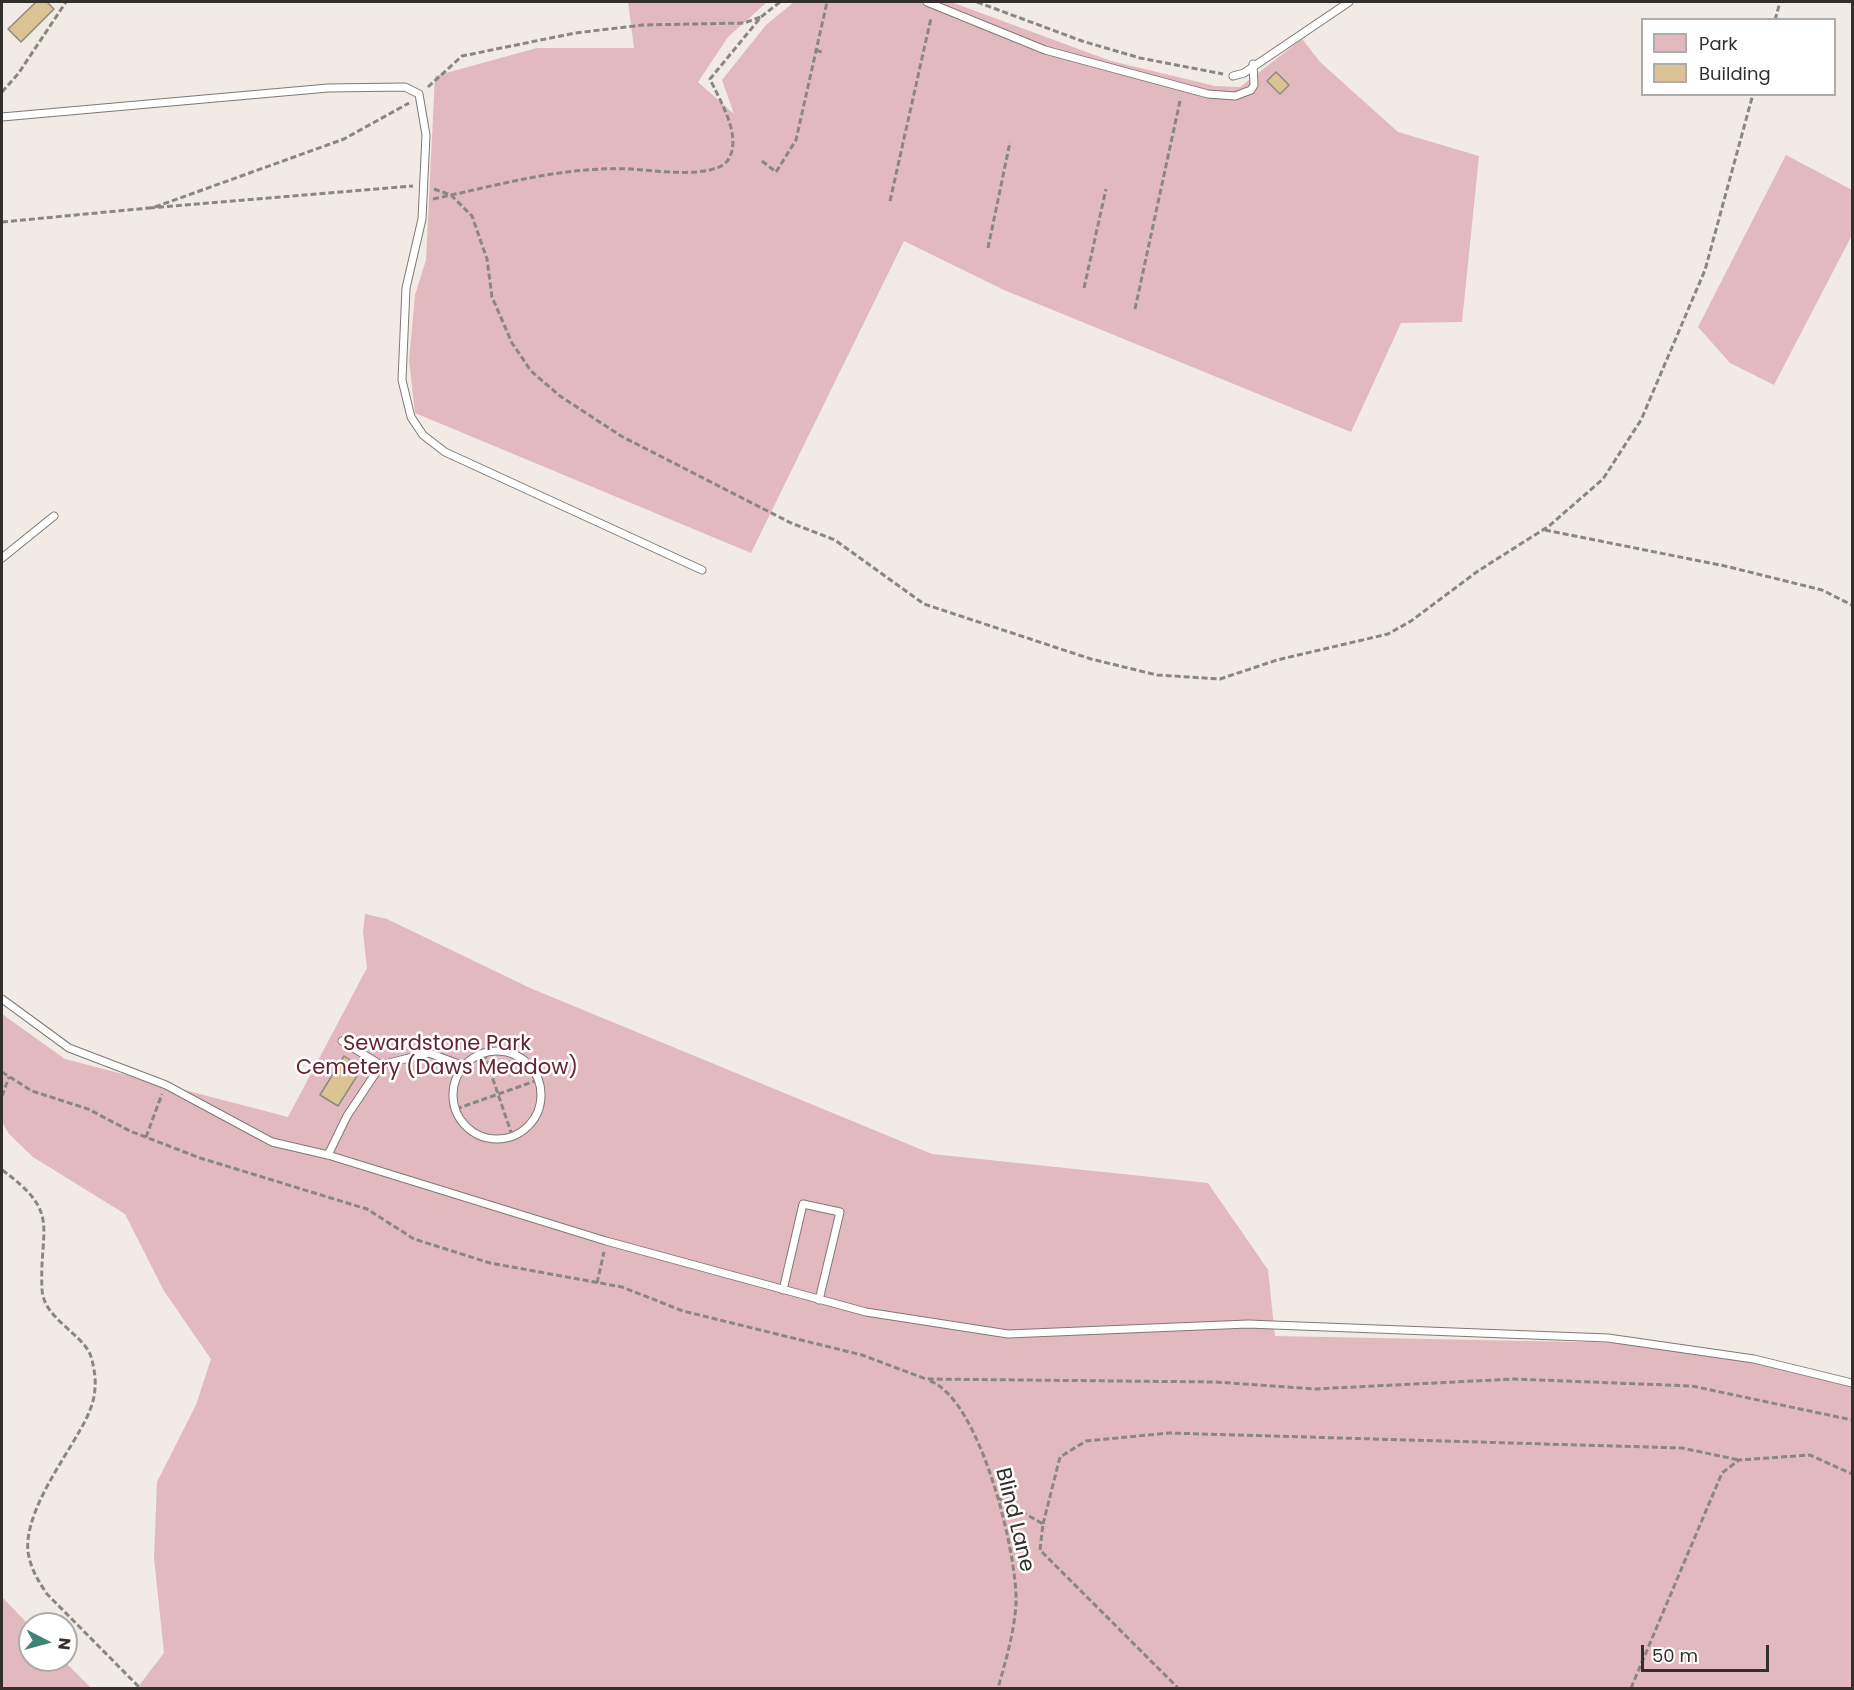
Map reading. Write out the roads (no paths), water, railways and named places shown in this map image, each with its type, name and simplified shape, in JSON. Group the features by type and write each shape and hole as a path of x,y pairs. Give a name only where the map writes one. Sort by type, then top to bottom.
{"lane":[{"path":"927,2 1045,50 1208,94 1235,96 1251,90 1254,85 1253,64"},
{"path":"1233,76 1244,73 1253,64 1348,2"},
{"path":"2,117 328,88 405,87 419,94 426,135 422,219 406,288 402,380 411,417 423,435 445,452 702,570"},
{"path":"2,558 54,516"},
{"path":"2,999 69,1048 166,1085 272,1142 328,1155 606,1241 866,1312 1008,1334 1248,1324 1608,1338 1754,1359 1852,1383"},
{"path":"342,1041 381,1065"},
{"path":"495,1050 510,1052 524,1059 534,1070 541,1099 537,1114 528,1126 512,1136 489,1138 465,1125 456,1109 454,1086 464,1066 484,1053 495,1050"},
{"path":"328,1155 347,1116 381,1065 429,1053 464,1066"},
{"path":"783,1290 803,1204 840,1212 819,1300"}],"park label":[{"name":"Sewardstone Park Cemetery (Daws Meadow)","path":"437,1057"}]}
